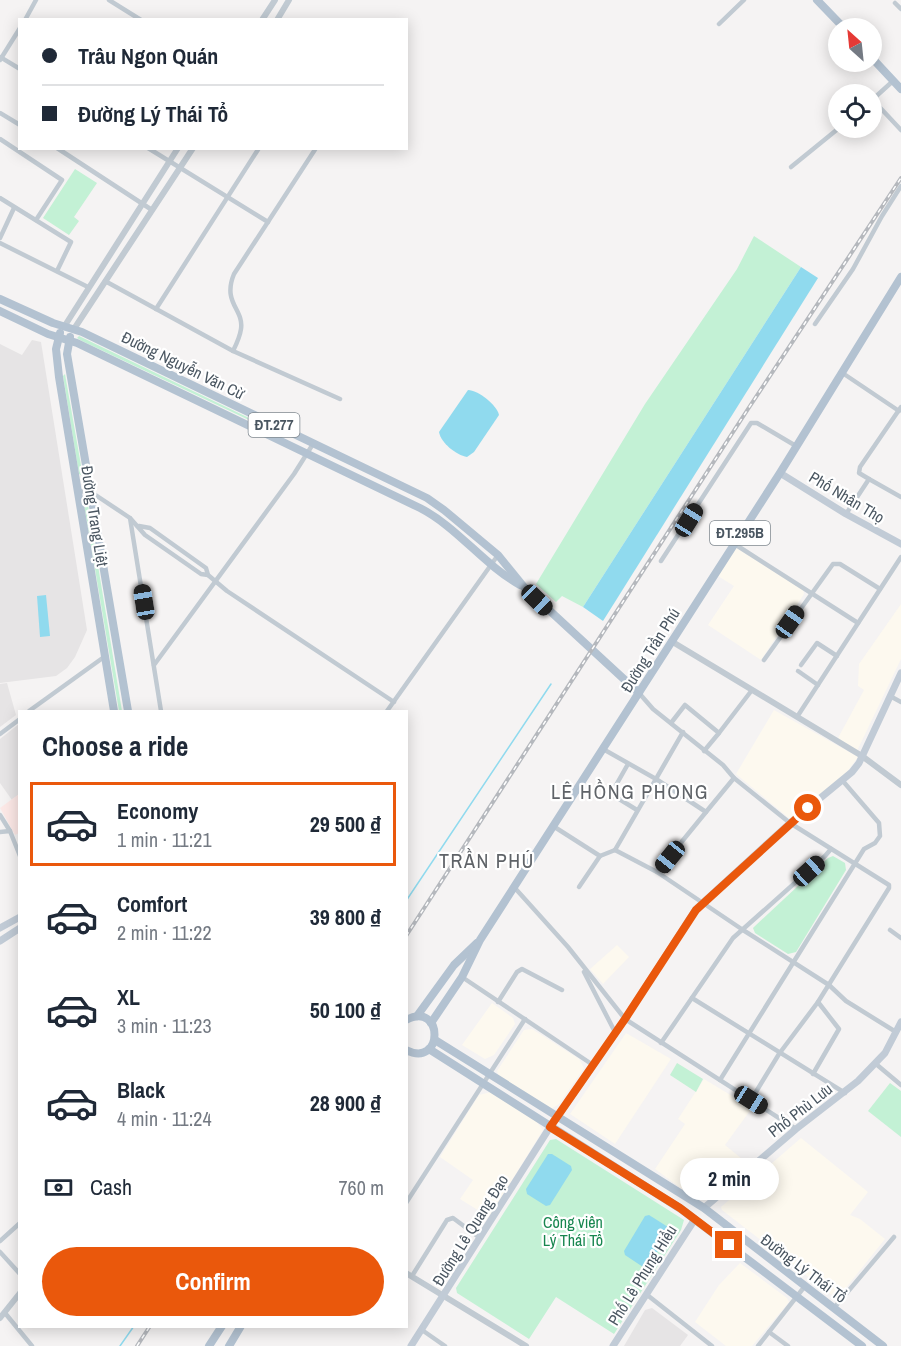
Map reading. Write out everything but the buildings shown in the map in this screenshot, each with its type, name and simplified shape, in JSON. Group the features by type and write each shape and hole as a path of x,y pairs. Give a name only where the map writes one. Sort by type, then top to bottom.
{"main road":[{"path":"817,0 834,18"},
{"path":"882,68 898,84"},
{"name":"ĐT.295B","path":"841,372 901,277"},
{"name":"Đường Nguyễn Văn Cừ","path":"0,299 64,327 74,329 161,369 427,498 498,555 524,587 639,693"},
{"name":"Đường Nguyễn Văn Cừ","path":"0,311 48,334 69,339 425,510 502,575 524,587"},
{"path":"58,336 64,327"},
{"name":"Đường Trang Liệt","path":"74,329 69,339 68,361 128,710"},
{"name":"Đường Trang Liệt","path":"58,336 57,366 114,710"},
{"path":"68,361 72,354 88,349"},
{"name":"Đường Trần Phú","path":"431,1023 462,977 480,940 780,473 841,372"},
{"path":"254,429 259,417"},
{"name":"Phố Nhân Thọ","path":"780,473 846,514 901,544"},
{"path":"550,1127 625,1019 685,924 702,903 852,772 862,756 901,673"},
{"path":"0,928 18,918"},
{"path":"0,941 18,929"},
{"name":"Đường Trần Phú","path":"417,1016 459,959 480,940"},
{"path":"459,959 468,965"},
{"path":"451,969 462,977"},
{"path":"408,1019 417,1016 426,1018 435,1032 435,1040 429,1049 409,1054"},
{"name":"Phố Phù Lưu","path":"704,1209 796,1129 845,1093 876,1064 885,1053 901,1022"},
{"name":"Đường Lý Thái Tổ","path":"435,1040 704,1209 883,1346"},
{"name":"Đường Lý Thái Tổ","path":"429,1049 695,1219 862,1346"},
{"name":"Đường Lê Quang Đạo","path":"411,1346 550,1127"},
{"path":"619,1170 626,1159"},
{"path":"695,1219 704,1209"},
{"name":"Phố Lê Phụng Hiểu","path":"613,1346 695,1219"},
{"path":"213,1345 221,1328"},
{"path":"229,1346 240,1328"}],"street":[{"path":"26,18 36,0"},
{"path":"109,0 138,18"},
{"path":"263,18 275,0"},
{"path":"278,18 289,0"},
{"path":"719,24 744,0"},
{"path":"895,3 901,9"},
{"path":"18,31 0,58 18,68"},
{"path":"882,93 898,84"},
{"path":"882,110 901,130"},
{"path":"0,113 18,124"},
{"path":"791,167 828,137"},
{"path":"0,140 62,180 36,220"},
{"path":"60,150 152,210"},
{"path":"151,150 268,222"},
{"path":"64,327 177,150"},
{"path":"74,329 192,150"},
{"path":"156,309 258,150"},
{"path":"233,351 242,328 230,297 229,285 315,150"},
{"path":"815,324 853,270 901,186"},
{"path":"0,198 71,243 57,271"},
{"path":"0,238 14,208"},
{"path":"0,243 88,287"},
{"path":"105,281 233,351 340,399"},
{"path":"841,372 900,410 858,470 861,475 899,496 901,489"},
{"path":"661,561 751,423 757,423 796,446"},
{"path":"154,665 308,455 313,444"},
{"path":"846,514 869,479"},
{"path":"77,491 91,492 130,518 145,535 201,574 208,574 228,591 394,702"},
{"path":"130,518 161,710"},
{"path":"733,543 858,623"},
{"path":"388,710 498,555"},
{"path":"797,717 901,557"},
{"path":"764,660 829,567 835,563 880,589"},
{"path":"671,641 862,756 901,785"},
{"path":"801,665 817,643 837,656"},
{"path":"30,710 104,657"},
{"path":"798,671 818,685"},
{"path":"704,751 752,690"},
{"path":"639,693 647,704 723,765 734,778 790,824 886,882 889,888 818,1002 779,1054 751,1100"},
{"path":"890,696 901,702"},
{"path":"671,723 685,705 719,733"},
{"path":"0,734 18,720"},
{"path":"579,887 600,856 615,850 682,732"},
{"path":"603,749 656,778 706,812"},
{"path":"628,764 611,794 637,810"},
{"path":"657,872 734,778"},
{"path":"720,1080 864,849 879,839 881,828 875,818 842,780"},
{"path":"0,815 17,839"},
{"path":"553,826 600,856"},
{"path":"0,832 10,831"},
{"path":"662,1043 733,938 831,849"},
{"path":"615,850 657,872 829,985 846,1001 896,1032"},
{"path":"514,887 568,947 625,1019 796,1129"},
{"path":"890,930 901,938"},
{"path":"580,964 615,1032"},
{"path":"498,1002 517,972 522,969 562,990"},
{"path":"462,977 593,1065"},
{"path":"692,999 845,1093"},
{"path":"813,1074 839,1029 818,1002"},
{"path":"408,1200 525,1019"},
{"path":"876,1064 901,1085"},
{"path":"480,1238 453,1218 447,1220 409,1274 526,1346"},
{"path":"0,1241 18,1227"},
{"path":"834,1308 894,1237"},
{"path":"0,1252 18,1272"},
{"path":"758,1346 805,1286"},
{"path":"646,1294 708,1345"},
{"path":"18,1295 2,1315 18,1328"},
{"path":"18,1328 32,1346"},
{"path":"422,1330 445,1346"},
{"path":"769,1332 788,1346"}],"shaded area":[{"path":"32,340 41,342 87,630 75,657 67,668 56,676 0,683 0,344 22,355"},
{"path":"736,548 803,590 804,594 761,660 708,625 734,586 718,576"},
{"path":"901,604 901,659 857,751 838,738 864,690 858,686 859,664"},
{"path":"7,683 16,715 0,727 0,684"},
{"path":"774,710 858,757 843,777 790,819 736,774"},
{"path":"18,725 18,795 12,800 0,783 0,739"},
{"path":"18,795 18,834 15,835 0,808"},
{"path":"617,945 629,957 603,984 590,969"},
{"path":"492,1003 513,1018 515,1024 494,1055 485,1059 462,1045"},
{"path":"532,1029 579,1059 584,1068 559,1104 551,1109 499,1076 497,1071 524,1030"},
{"path":"626,1033 671,1059 615,1144 570,1114"},
{"path":"704,1079 752,1108 725,1145 747,1163 706,1198 697,1200 655,1169 685,1124 678,1119"},
{"path":"491,1092 536,1121 543,1130 489,1217 460,1199 473,1180 440,1157 479,1095"},
{"path":"801,1138 868,1192 850,1215 860,1219 885,1239 837,1299 721,1207"},
{"path":"740,1263 787,1298 789,1302 752,1346 726,1346 695,1322 719,1285"},
{"path":"652,1308 688,1335 680,1346 624,1346 645,1310"}],"green space":[{"path":"75,169 97,183 74,217 79,221 69,235 43,218"},
{"path":"754,236 801,267 583,607 562,596 556,602 536,584 645,404 737,269"},
{"path":"79,336 247,417 249,420 82,341 77,338"},
{"path":"65,374 82,471 81,475 63,376"},
{"path":"84,504 88,505 122,710 119,710"},
{"path":"833,856 845,863 846,870 796,952 788,954 755,933 753,928 755,926 828,858"},
{"path":"677,1063 703,1079 696,1092 670,1075"},
{"path":"890,1083 901,1091 901,1137 868,1111"},
{"name":"Công viên Lý Thái Tổ","path":"556,1139 684,1220 681,1230 614,1334 556,1297 529,1339 457,1293 456,1288 550,1140"}],"water":[{"path":"801,267 818,278 603,621 583,607"},
{"path":"468,390 477,392 486,399 495,407 499,415 474,452 467,457 450,448 439,432"},
{"path":"46,595 50,636 40,637 37,596"},
{"path":"548,1154 552,1154 571,1166 572,1170 550,1205 546,1206 527,1194 526,1189"},
{"path":"649,1215 668,1227 670,1231 648,1267 643,1267 625,1255 624,1251 645,1216"}],"waterway":[{"path":"408,898 551,684"},
{"path":"120,1346 133,1328"}],"railway":[{"path":"408,933 901,178"},
{"path":"137,1346 149,1328"}],"district":[{"name":"LÊ HỒNG PHONG","path":"630,792"},
{"name":"TRẦN PHÚ","path":"487,861"}],"route":[{"path":"729,1245 680,1208 550,1127 625,1019 696,910 808,808"}]}
